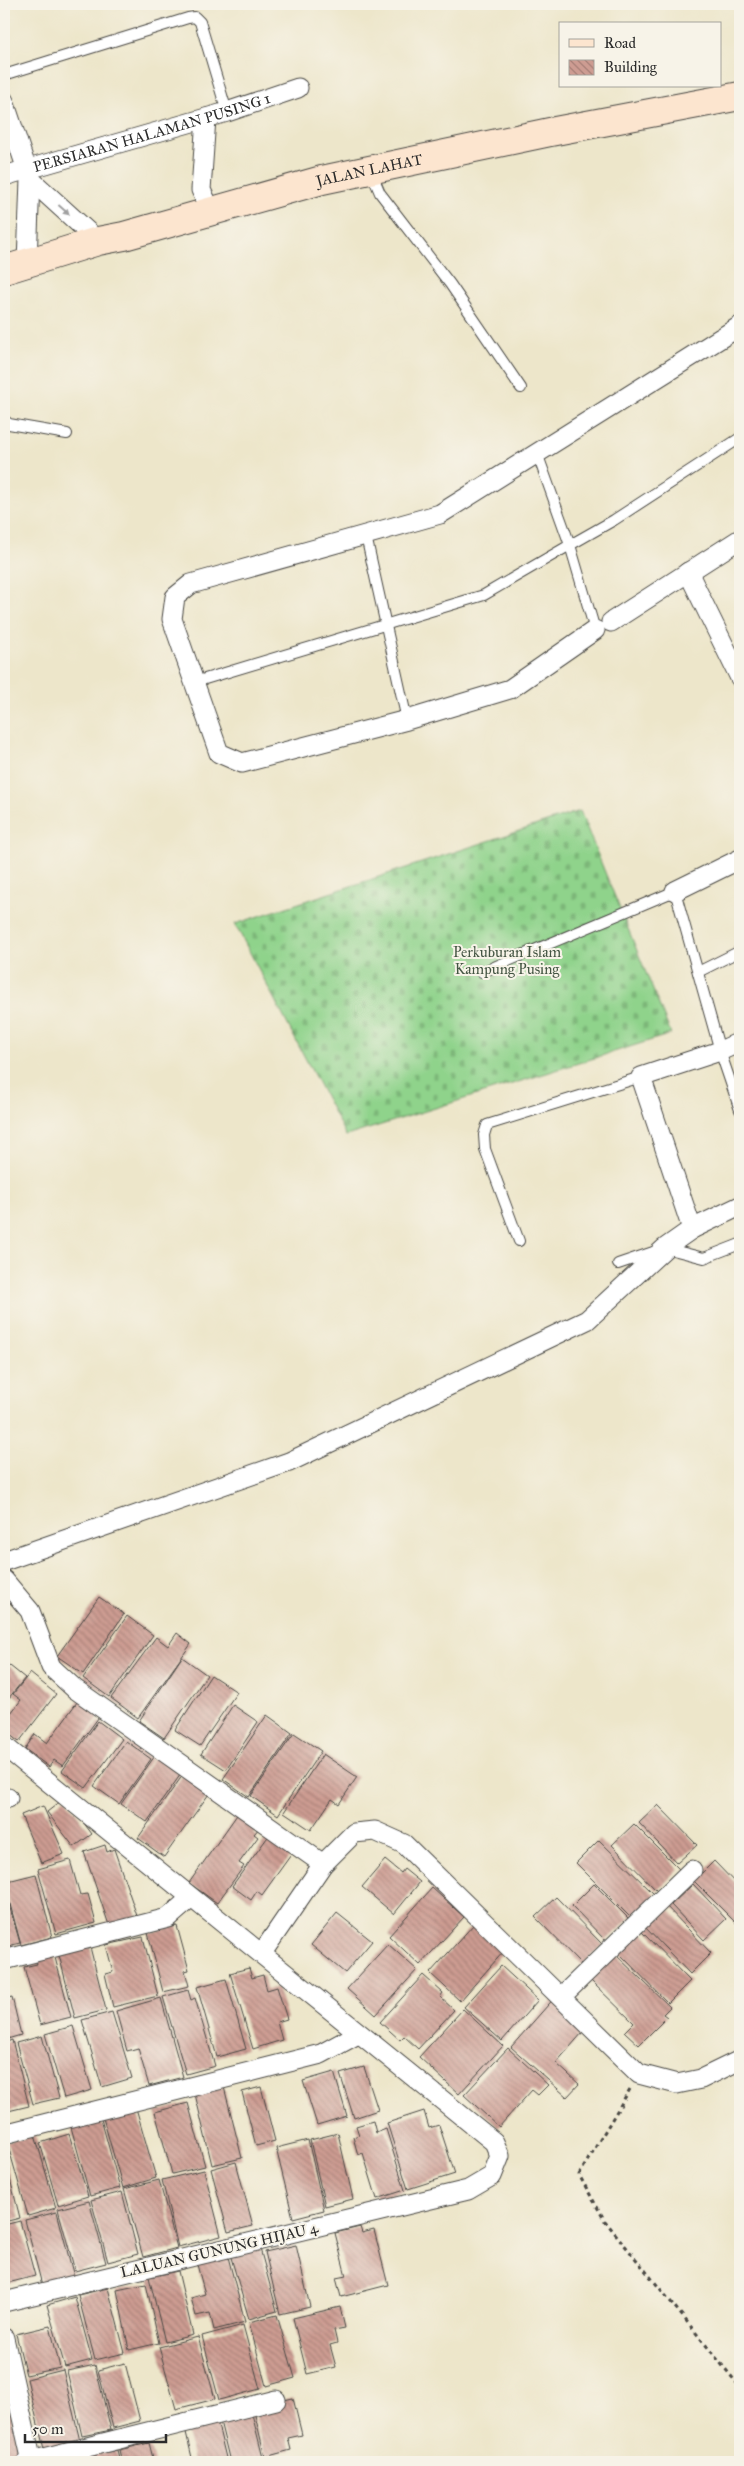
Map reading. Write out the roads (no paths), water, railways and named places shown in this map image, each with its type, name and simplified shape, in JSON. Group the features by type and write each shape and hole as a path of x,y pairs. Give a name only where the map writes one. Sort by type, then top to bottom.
{"main road":[{"name":"JALAN LAHAT","path":"15,266 98,241 124,236 322,180 550,132 740,96"}],"street":[{"name":"PERSIARAN HALAMAN PUSING 1","path":"4,176 29,174 298,88"},
{"path":"4,101 29,174 98,241"},
{"path":"206,118 201,190 211,211"},
{"path":"15,266 29,174"},
{"path":"740,326 440,514 191,584 175,597 172,618 219,753 242,762 407,720 510,690 603,626 740,539"},
{"path":"688,572 740,678"},
{"path":"675,891 740,859"},
{"path":"692,1228 641,1077 720,1051 740,1042"},
{"path":"7,1553 298,1458 588,1320 666,1248 692,1228 740,1206"},
{"path":"4,1580 30,1611 51,1667 75,1689 323,1864"},
{"name":"LALUAN GUNUNG HIJAU 4","path":"4,1746 494,2142 500,2156 492,2176 468,2190 4,2302"},
{"path":"262,1953 323,1864 354,1833 375,1831 404,1844 562,1996 639,2074 677,2084 701,2079 740,2060"},
{"path":"562,1996 692,1870"},
{"path":"4,1960 168,1918 191,1898"},
{"path":"4,2134 321,2054 358,2034"},
{"path":"4,2338 30,2462 276,2400"}],"lane":[{"path":"4,75 188,18 195,18 200,22 227,112"},
{"path":"371,170 380,193 450,284 521,388"},
{"path":"4,420 9,424 67,434"},
{"path":"194,682 484,595 614,520 740,438"},
{"path":"537,453 570,545 603,626"},
{"path":"366,536 384,624 407,720"},
{"path":"482,972 675,891 720,1051 740,1110"},
{"path":"698,972 740,951"},
{"path":"519,1241 485,1149 484,1135 487,1125 641,1077"},
{"path":"618,1264 666,1248 704,1258 740,1244"}],"park label":[{"name":"Perkuburan Islam Kampung Pusing","path":"507,960"}]}
